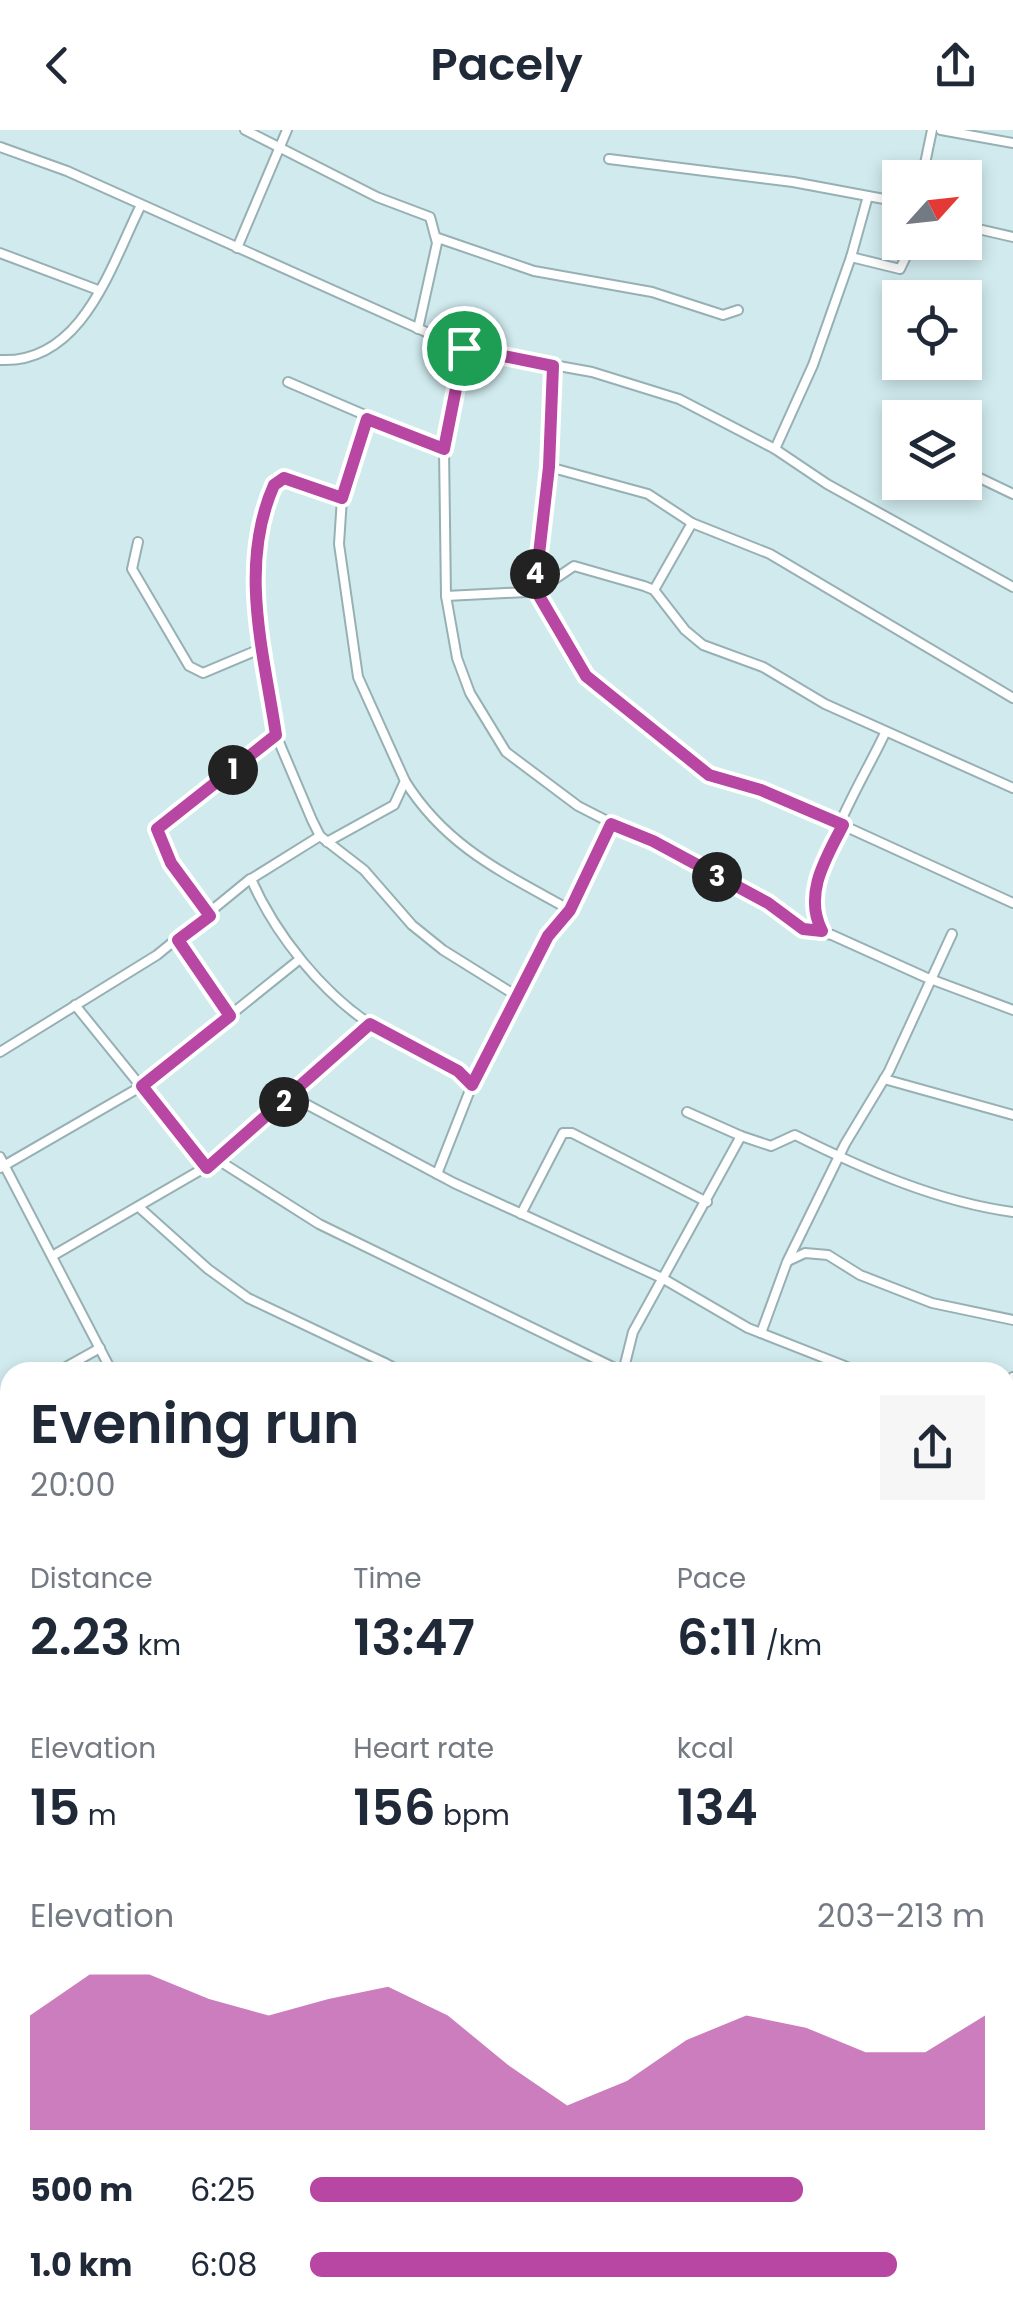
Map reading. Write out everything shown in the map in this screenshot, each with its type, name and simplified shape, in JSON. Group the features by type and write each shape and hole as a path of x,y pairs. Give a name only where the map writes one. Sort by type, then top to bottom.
{"street":[{"path":"246,130 377,198 424,214 434,224 438,238 418,329"},
{"path":"237,248 287,130"},
{"path":"926,160 932,130"},
{"path":"942,130 1013,143"},
{"path":"0,147 142,204 464,348 592,372 679,399 775,449 827,484 1013,587"},
{"path":"608,160 882,199"},
{"path":"775,449 825,336 868,196"},
{"path":"0,360 23,359 64,338 82,322 142,204"},
{"path":"982,230 1013,236"},
{"path":"438,238 534,271 652,292 723,316 738,310"},
{"path":"0,253 98,290"},
{"path":"851,256 900,269 904,260"},
{"path":"464,348 444,449 446,596 457,658 470,692 506,752 611,824 653,841 768,903 803,929 822,931 932,980 1013,1010"},
{"path":"553,366 549,467 535,589 586,676 697,768 843,825 1013,903"},
{"path":"288,382 444,449"},
{"path":"367,419 342,498 339,544 352,656 370,709 405,780 436,824 461,848 570,910"},
{"path":"549,467 669,503 692,523 770,554 1013,698"},
{"path":"342,498 284,478 274,485 255,584 260,649 276,735 323,839 364,870 428,938 520,998"},
{"path":"982,479 1013,494"},
{"path":"654,590 692,523"},
{"path":"138,542 132,569 189,666 204,672 260,649"},
{"path":"446,596 535,589 574,566 654,590 684,630 703,645 763,667 885,733 1013,788"},
{"path":"822,931 813,907 815,890 885,733"},
{"path":"210,916 171,863 157,829 276,735"},
{"path":"0,1052 178,940 251,878 394,804 405,780"},
{"path":"436,1174 472,1085 520,998 548,936 570,910 611,824"},
{"path":"251,878 300,959 370,1024 458,1071 472,1085"},
{"path":"761,1332 787,1262 838,1157 884,1079 952,934"},
{"path":"178,940 230,1016"},
{"path":"107,1362 2,1163 142,1086 300,959"},
{"path":"75,1005 207,1168"},
{"path":"54,1256 218,1160 370,1024"},
{"path":"884,1079 1013,1115"},
{"path":"291,1096 436,1174 662,1278 761,1332 827,1362"},
{"path":"687,1112 771,1146 795,1135 838,1157 983,1208 1013,1212"},
{"path":"521,1214 563,1133 572,1133 707,1202"},
{"path":"624,1362 627,1344 741,1136"},
{"path":"218,1160 319,1224 602,1362"},
{"path":"140,1209 208,1270 248,1298 371,1362"},
{"path":"787,1262 805,1253 828,1255 860,1275 932,1302 1013,1320"},
{"path":"75,1362 100,1348"}],"route":[{"path":"464,348 553,366 549,467 535,589 586,676 709,775 783,798 843,825 815,890 813,907 822,931 797,926 768,903 648,838 611,824 570,910 548,936 520,998 472,1085 458,1071 370,1024 207,1168 142,1086 230,1016 178,940 210,916 171,863 157,829 276,735 254,608 260,546 274,485 284,478 342,498 367,419 444,449 464,348"}]}
